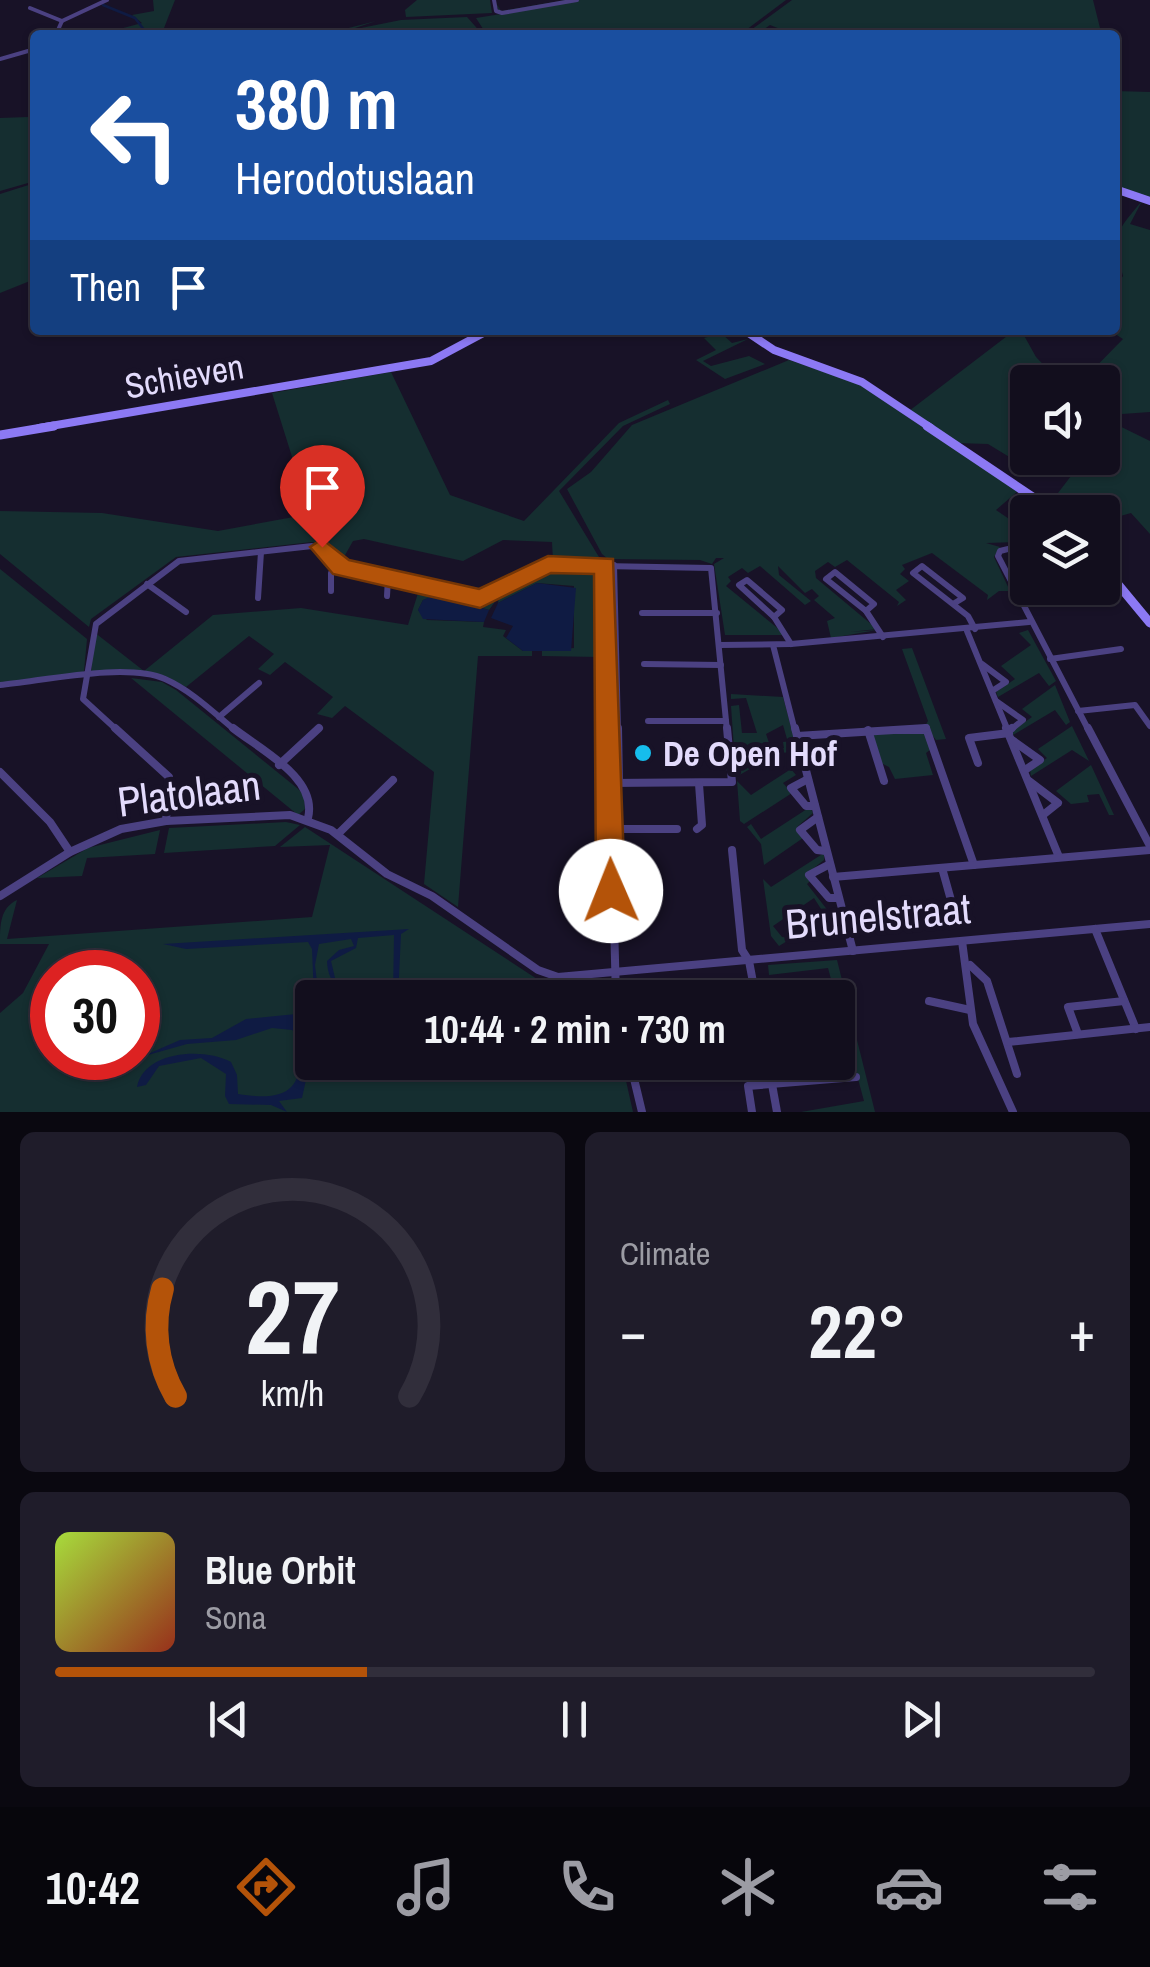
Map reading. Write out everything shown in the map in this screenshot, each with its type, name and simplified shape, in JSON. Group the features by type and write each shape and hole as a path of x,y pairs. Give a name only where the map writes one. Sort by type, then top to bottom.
{"street":[{"path":"58,30 62,22 106,0"},
{"path":"494,0 496,12 502,14 577,0"},
{"path":"30,8 62,22"},
{"path":"0,58 30,50"},
{"path":"1120,191 1150,201"},
{"name":"Schieven","path":"0,435 431,361 480,335"},
{"path":"752,335 789,357 862,382 1030,495"},
{"path":"166,821 168,777 85,702 85,678 96,624 183,560 317,546 337,566 484,598 548,565 709,566 714,571 732,782 614,783"},
{"path":"1010,550 998,554 1010,580"},
{"path":"258,598 261,552"},
{"path":"610,565 613,980"},
{"path":"331,591 332,573 337,566"},
{"path":"953,604 963,598 922,566 913,573 953,604 971,630 981,664 1060,858"},
{"path":"866,611 874,604 834,572 826,579 878,622 883,637"},
{"path":"388,578 388,596"},
{"path":"774,617 782,610 746,580 739,585 787,629 791,644"},
{"path":"147,584 186,612"},
{"path":"1120,587 1150,623"},
{"path":"834,877 1150,848 1022,605"},
{"path":"642,614 718,614"},
{"path":"720,645 791,644 1030,622"},
{"path":"774,645 853,951"},
{"path":"1050,659 1121,649"},
{"path":"644,664 722,665"},
{"path":"981,664 1006,682 992,691"},
{"path":"0,685 125,672 161,677 219,717 310,791 308,818"},
{"path":"219,717 259,683"},
{"path":"978,763 969,738 1009,734 1023,720 996,701"},
{"path":"1078,712 1135,704 1150,726"},
{"path":"648,721 726,721"},
{"path":"797,736 920,726 928,731 974,865"},
{"path":"279,764 319,728"},
{"path":"868,730 884,781"},
{"path":"1009,734 1040,760 1025,770"},
{"path":"0,772 50,822 70,852"},
{"path":"808,779 792,788 806,806 815,806"},
{"path":"338,834 393,780"},
{"path":"1029,781 1058,803 1043,815"},
{"path":"697,829 702,825 699,784"},
{"name":"Platolaan","path":"0,896 70,852 121,829 166,821 280,814 308,818 338,834 387,874 432,896 538,970 564,978 612,974"},
{"path":"818,816 800,830 817,850 826,850"},
{"path":"610,829 677,829"},
{"path":"732,850 742,950 753,980"},
{"path":"830,864 809,875 829,898 839,898"},
{"path":"942,868 956,918"},
{"name":"Brunelstraat","path":"612,974 1150,924"},
{"path":"1095,928 1136,1029"},
{"path":"962,941 970,964 970,1010 990,1071 1014,1112"},
{"path":"970,964 987,981 1018,1074"},
{"path":"929,1001 970,1010"},
{"path":"1078,1034 1068,1007 1124,1001"},
{"path":"1008,1042 1150,1027"},
{"path":"752,1112 748,1086 856,1076"},
{"path":"634,1080 642,1112"},
{"path":"771,1080 777,1112"}],"green space":[{"path":"153,0 175,0 164,28 116,30 142,23 132,15 154,11"},
{"path":"417,0 490,0 492,13 406,17 405,10"},
{"path":"494,0 501,11 566,0 786,0 746,30 484,30 476,18 501,14"},
{"path":"792,0 1093,0 1100,30 782,30 770,25 763,30 751,30"},
{"path":"467,17 479,30 351,30 401,20"},
{"path":"1120,91 1150,92 1150,198 1120,188"},
{"path":"30,112 30,182 0,191 0,118 28,117"},
{"path":"30,185 30,281 0,293 0,194"},
{"path":"1142,201 1130,224 1150,230 1150,412 1120,413 1120,365 1098,365 1123,339 1117,335 1120,335 1123,276 1121,229"},
{"path":"723,335 732,343 748,339 703,361 711,366 749,356 765,364 725,379 696,360 716,350 704,338"},
{"path":"1008,335 1024,335 1044,365 1010,365 1010,457 988,444 956,443 909,411"},
{"path":"789,360 857,383 1018,491 996,510 1010,520 1010,542 986,543 1000,547 994,557 1010,591 999,591 987,600 988,595 932,553 902,565 905,569 900,574 909,581 896,590 906,600 897,606 899,602 847,560 835,567 828,562 815,571 816,578 877,629 831,638 827,621 835,618 814,600 819,596 812,589 805,593 778,566 779,575 811,601 805,605 760,566 748,573 742,568 728,577 731,581 726,586 786,635 725,635 714,564 724,558 716,558 712,564 700,560 608,559 567,489 591,472 632,425"},
{"path":"391,372 450,495 524,521 619,423 668,400 670,404 623,426 559,491 602,562 553,561 552,542 503,540 463,561 364,539 353,541 340,564 327,548 312,542 176,557 91,619 89,627 0,554 0,511 102,513 218,531 310,514 272,393"},
{"path":"1120,426 1150,441 1150,534 1131,513 1120,516 1120,495 1056,495 1071,476 1120,475"},
{"path":"548,567 602,570 604,666 600,657 542,656 542,651 574,648 574,586 537,583 498,603 499,596 489,610 438,596 423,600 418,610 427,620 484,622 483,627 506,630 503,636 523,651 532,651 532,656 478,656 458,907 424,884 434,772 345,706 332,718 317,714 333,697 285,662 270,675 258,669 274,654 249,636 186,687 165,676 91,673 94,632 144,671 213,615 301,608 408,625 419,590 391,582 485,601"},
{"path":"0,569 87,639 84,671 78,675 0,683"},
{"path":"1028,630 1056,681 1049,686 1039,673 998,697 996,692 1015,679 1001,666 1031,645 1019,633"},
{"path":"912,648 946,739 936,740 925,726 928,721 902,649"},
{"path":"131,678 162,682 176,690 297,788 304,795 305,809 298,815"},
{"path":"1055,685 1070,722 1066,725 1055,710 1013,735 1012,731 1032,717 1022,709"},
{"path":"731,694 783,697 794,738 787,739 783,725 766,734 770,746 784,748 783,742 793,741 796,752 778,753 736,777 731,706 739,705 742,733 757,733 746,698 731,699"},
{"path":"1072,726 1089,761 1072,750 1031,776 1030,770 1047,758 1038,749"},
{"path":"924,732 931,749 926,753 933,775 895,779 889,767 881,763 871,734"},
{"path":"1091,765 1114,815 1109,815 1099,794 1087,795 1089,802 1071,804 1056,791"},
{"path":"791,769 796,775 783,783 792,793 744,824 740,821 737,781 751,795"},
{"path":"810,807 813,813 797,827 803,838 764,865 761,844 747,827 751,824 761,839"},
{"path":"286,822 300,825 275,846 164,853 169,828"},
{"path":"305,827 541,980 295,980 295,1080 626,1080 633,1112 0,1112 0,1013 23,993 30,980 30,1080 160,1080 160,950 46,950 49,944 0,944 2,918 11,903 17,900 7,939 312,917 330,845 280,847"},
{"path":"160,830 155,854 87,858 82,876 37,878 88,848"},
{"path":"824,853 824,860 805,875 810,881 807,884 829,912 825,915 814,898 773,926 782,937 792,938 779,946 771,936 763,879 771,887"},
{"path":"837,960 842,980 831,980 828,968 769,975 768,965"},
{"path":"855,1032 875,1112 801,1112 864,1101 855,1068"}],"water":[{"path":"537,583 576,588 571,651 523,651 506,638 513,626 491,618 498,603"},
{"path":"434,595 489,610 484,622 423,619 418,610 423,600"},
{"path":"409,929 401,934 399,980 393,980 394,935 358,938 356,948 331,961 336,980 327,961 339,950 354,946 351,939 319,944 317,980 313,980 308,942 186,949 163,944"},
{"path":"295,1014 295,1033 272,1028 236,1040 187,1044 160,1052 180,1040 212,1038 246,1019"},
{"path":"191,1054 231,1062 237,1075 238,1094 270,1096 290,1088 296,1080 306,1080 302,1098 279,1101 287,1112 271,1105 229,1104 225,1096 226,1074 201,1058 160,1066 160,1060"}],"waterway":[{"path":"103,5 135,18 144,30"}],"place":[{"name":"De Open Hof","path":"643,753"}],"route":[{"path":"322,547 342,568 480,598 493,596 548,565 605,565 611,891"}]}
